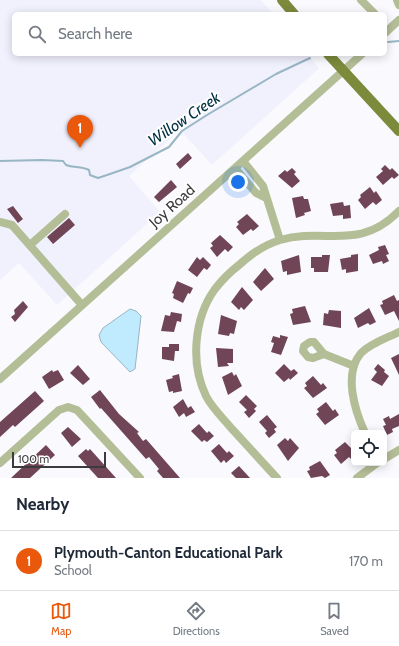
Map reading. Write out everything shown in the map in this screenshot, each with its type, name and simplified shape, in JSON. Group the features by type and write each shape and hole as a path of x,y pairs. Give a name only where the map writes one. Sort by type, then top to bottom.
{"main road":[{"path":"282,0 290,12"},
{"path":"330,56 399,131"}],"street":[{"path":"361,0 373,12"},
{"path":"398,0 399,5"},
{"path":"387,28 399,20"},
{"name":"Joy Road","path":"0,379 360,56"},
{"path":"243,161 264,186 266,198 275,219 280,240"},
{"path":"235,168 256,193 266,198"},
{"path":"277,478 215,410 207,396 199,375 197,351 201,318 215,289 222,281 253,254 269,244 280,240 300,237 333,238 360,235 384,224 399,211"},
{"path":"30,245 64,214"},
{"path":"0,222 12,225 82,305"},
{"path":"364,430 354,403 352,379 354,366 365,350 399,332"},
{"path":"324,354 354,366"},
{"path":"0,462 59,410 71,408 77,410 82,415 140,478"},
{"path":"387,457 399,450"},
{"path":"356,478 374,466"}],"shaded area":[{"path":"0,0 261,0 271,12 12,12 12,56 309,56 319,68 327,61 212,165 180,130 129,176 160,212 57,305 19,263 0,280"}],"water":[{"path":"130,309 136,311 141,316 135,369 130,372 101,342 99,335 103,328"}],"building":[{"path":"188,153 192,158 180,169 176,164"},
{"path":"385,165 390,170 392,168 399,175 394,179 392,177 383,185 376,177 383,171 381,169"},
{"path":"292,168 296,172 294,174 300,181 292,188 278,176 285,170 287,172"},
{"path":"171,180 177,187 159,202 154,197"},
{"path":"370,187 374,193 376,191 382,200 376,205 373,202 365,209 358,200 361,197 360,195"},
{"path":"303,196 304,199 308,199 311,211 296,218 292,198"},
{"path":"343,202 344,206 350,205 351,218 343,219 343,215 333,216 330,204"},
{"path":"13,206 23,219 18,223 7,209"},
{"path":"247,214 259,226 253,231 251,229 243,235 236,227 239,224 237,222"},
{"path":"69,218 75,225 53,244 47,237"},
{"path":"220,235 233,247 228,252 225,249 217,257 210,248 213,246 211,243"},
{"path":"385,245 389,254 386,255 389,261 383,264 382,261 373,264 369,255 379,250 378,247"},
{"path":"358,254 358,271 346,273 346,269 342,270 340,259"},
{"path":"299,255 301,272 287,275 287,271 283,272 281,261"},
{"path":"322,255 330,255 328,272 314,272 314,268 311,268 311,257 322,257"},
{"path":"197,257 200,260 203,257 211,265 207,270 204,268 197,277 188,270"},
{"path":"265,268 274,279 261,291 253,282"},
{"path":"177,281 193,288 190,294 188,293 183,303 173,298 174,294 172,293"},
{"path":"242,287 253,300 244,310 241,307 239,310 231,302"},
{"path":"394,295 397,301 399,300 399,321 394,311 385,315 380,305 383,304 382,301"},
{"path":"23,301 28,307 15,322 11,317 15,314 14,310"},
{"path":"305,306 311,322 293,325 290,314 293,313 292,309"},
{"path":"369,308 376,322 370,325 368,323 358,328 354,318"},
{"path":"329,310 341,311 341,328 323,325 324,313 328,314"},
{"path":"171,312 182,314 181,322 177,321 174,332 161,331 165,315 170,316"},
{"path":"221,315 237,321 234,334 230,333 229,336 218,334"},
{"path":"280,335 288,337 281,355 271,352 274,343 271,342 273,336 280,338"},
{"path":"169,344 179,344 179,351 175,351 174,361 162,359 162,347 169,347"},
{"path":"216,348 233,349 233,363 227,363 229,366 218,367"},
{"path":"399,354 399,375 391,358"},
{"path":"284,364 291,371 294,369 298,373 290,380 289,378 284,382 275,373"},
{"path":"378,364 389,376 382,386 371,380 377,372 374,369"},
{"path":"78,365 90,379 83,385 70,373"},
{"path":"52,370 53,372 58,370 64,380 49,389 42,377"},
{"path":"232,372 234,376 236,374 242,386 228,395 222,377"},
{"path":"179,374 182,391 173,393 173,391 169,392 166,380"},
{"path":"313,376 321,385 323,383 327,388 313,398 304,388 307,386 305,383"},
{"path":"100,390 119,414 139,432 137,433 143,441 146,439 180,478 163,478 157,471 159,469 149,457 146,459 101,408 100,409 91,397"},
{"path":"35,391 44,401 15,427 13,425 0,437 0,422"},
{"path":"246,395 257,406 254,409 256,411 249,418 244,412 247,410 239,402"},
{"path":"183,399 188,408 191,406 195,412 186,417 184,413 179,417 173,407"},
{"path":"326,402 333,411 335,409 339,415 325,425 316,414 319,412 317,409"},
{"path":"399,414 399,426 392,429 393,432 387,435 387,430 385,430 383,426 386,425 383,419 389,416 390,419"},
{"path":"267,415 277,427 274,429 276,432 269,438 265,433 267,431 259,422"},
{"path":"199,424 207,433 209,431 214,436 207,442 204,440 202,442 191,431"},
{"path":"68,427 81,439 72,447 61,433"},
{"path":"285,438 288,441 290,438 299,448 288,461 277,445"},
{"path":"345,442 351,448 351,459 349,457 341,464 334,455 337,453 335,450"},
{"path":"219,444 227,453 229,451 234,456 226,463 224,460 221,463 211,451"},
{"path":"46,445 55,455 30,478 11,478"},
{"path":"86,449 88,451 90,449 116,478 98,478 78,456"},
{"path":"320,461 330,475 325,478 322,476 311,478 307,471 310,470 309,467"},
{"path":"239,466 250,478 236,478 231,473"}],"waterway":[{"name":"Willow Creek","path":"388,42 399,41"},
{"name":"Willow Creek","path":"0,161 63,161 66,165 89,170 90,175 98,178 130,167 169,147 182,131 207,115 276,74 310,58"}],"place":[{"name":"Plymouth-Canton Educational Park","path":"80,148"}]}
